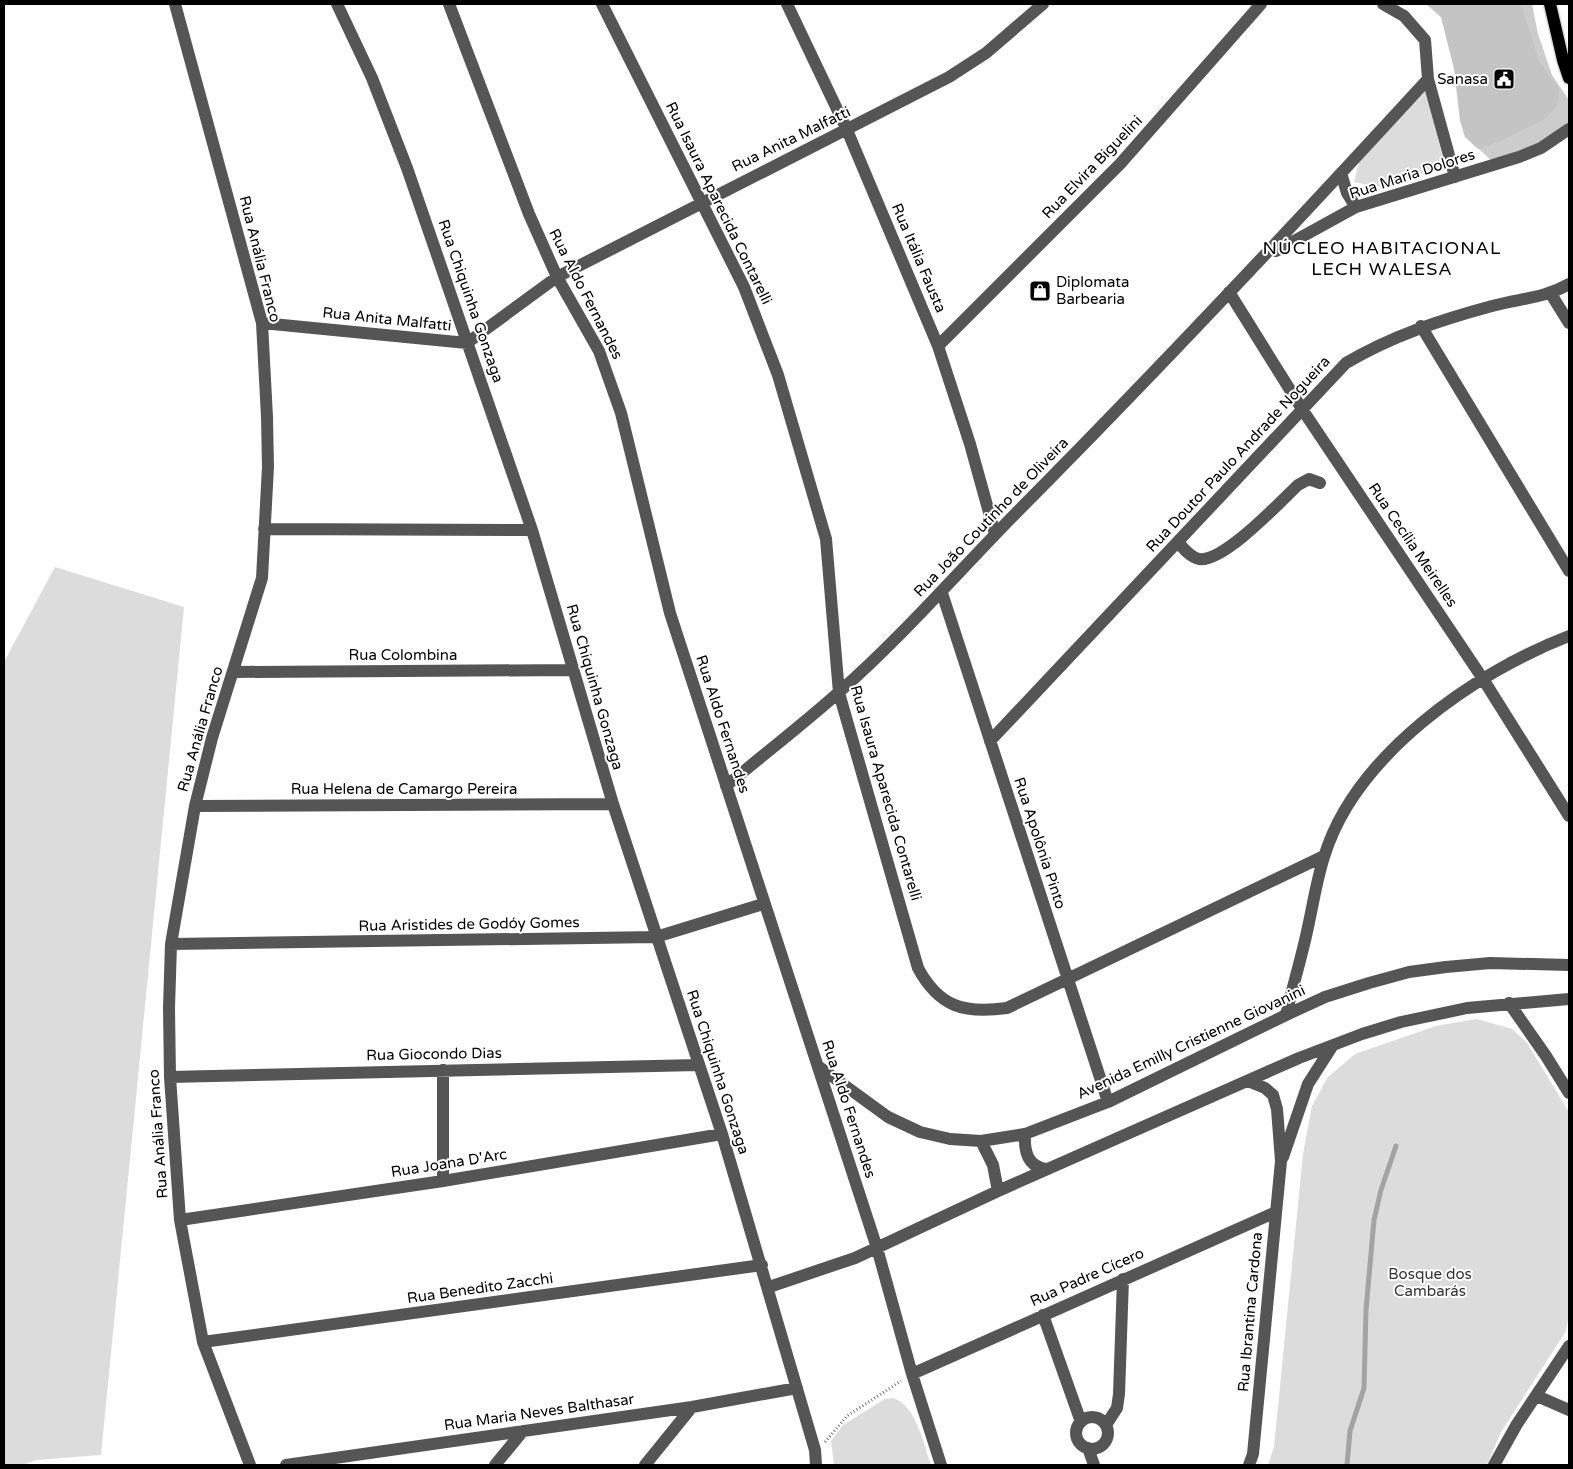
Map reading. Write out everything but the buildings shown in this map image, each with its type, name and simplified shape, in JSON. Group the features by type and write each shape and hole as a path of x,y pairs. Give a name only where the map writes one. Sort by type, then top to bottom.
{"main road":[{"path":"1550,4 1556,34 1569,78"},
{"path":"1556,34 1569,50"}],"street":[{"name":"Rua Anália Franco","path":"175,4 262,323 268,417 262,578 212,738 195,806 171,944 169,1008 170,1077 180,1220 203,1342 250,1465"},
{"name":"Rua Chiquinha Gonzaga","path":"337,4 372,78 407,168 532,530 613,804 722,1134 769,1287 815,1450 816,1465"},
{"name":"Rua Aldo Fernandes","path":"449,4 528,214 558,277 599,351 621,413 670,613 763,904 877,1248 912,1374 942,1465"},
{"name":"Rua Isaura Aparecida Contarelli","path":"602,4 744,286 778,375 826,539 839,693 918,968 928,986 955,1006 968,1010 986,1011 1007,1008 1324,856"},
{"name":"Rua Itália Fausta","path":"787,4 847,130 938,346 970,444 995,534"},
{"name":"Rua Anita Malfatti","path":"262,323 467,343 558,277 701,202 949,77 986,53 1043,4"},
{"name":"Rua Elvira Biguelini","path":"938,346 1120,164 1261,4"},
{"path":"1383,4 1404,16 1425,40 1428,79 1454,176"},
{"path":"1266,256 1428,79"},
{"name":"Rua Maria Dolores","path":"1266,256 1356,207 1519,158 1541,148 1569,129"},
{"path":"1342,173 1347,193 1356,207"},
{"name":"Rua João Coutinho de Oliveira","path":"726,786 839,693 942,593 995,534 1266,256"},
{"name":"Rua Doutor Paulo Andrade Nogueira","path":"990,741 1346,364 1369,350 1421,326 1494,305 1551,294 1569,284"},
{"name":"Rua Cecília Meirelles","path":"1229,292 1302,409 1483,678 1569,816"},
{"path":"1551,294 1569,323"},
{"path":"1421,326 1569,571"},
{"path":"1178,542 1192,556 1207,559 1237,542 1298,485 1309,479 1320,483"},
{"path":"264,529 532,530"},
{"name":"Rua Apolônia Pinto","path":"942,593 1066,981 1108,1102"},
{"path":"1286,1015 1324,856 1349,801 1387,755 1426,719 1483,678 1541,647 1569,636"},
{"name":"Rua Colombina","path":"233,672 573,670"},
{"name":"Rua Helena de Camargo Pereira","path":"195,806 613,804"},
{"name":"Rua Aristides de Godóy Gomes","path":"171,944 656,937 763,904"},
{"name":"Avenida Emilly Cristienne Giovanini","path":"818,1066 888,1117 920,1132 950,1139 981,1141 1025,1134 1108,1102 1325,997 1409,972 1490,963 1569,965"},
{"path":"769,1287 846,1261 877,1248 1047,1169 1333,1045 1400,1022 1434,1014 1509,1003 1569,999"},
{"path":"1509,1003 1569,1093"},
{"name":"Rua Ibrantina Cardona","path":"1281,1161 1308,1084 1333,1045"},
{"name":"Rua Giocondo Dias","path":"170,1077 699,1065"},
{"path":"443,1070 443,1181"},
{"name":"Rua Ibrantina Cardona","path":"1248,1081 1265,1088 1273,1095 1277,1109 1281,1161 1254,1445 1249,1465"},
{"name":"Rua Joana D'Arc","path":"180,1220 443,1181 722,1134"},
{"path":"1025,1134 1024,1144 1030,1162 1036,1168 1047,1169"},
{"path":"981,1141 994,1164 998,1191"},
{"name":"Rua Padre Cícero","path":"912,1374 1276,1212"},
{"name":"Rua Benedito Zacchi","path":"203,1342 762,1265"},
{"path":"1088,1448 1103,1444 1108,1435 1106,1425 1117,1408 1123,1279"},
{"path":"1043,1315 1081,1422"},
{"path":"1494,1465 1517,1424 1569,1346"},
{"name":"Rua Maria Neves Balthasar","path":"286,1465 692,1407 797,1388"},
{"path":"1537,1396 1569,1410"},
{"path":"646,1465 692,1407"},
{"path":"1094,1465 1088,1448 1077,1437 1078,1427 1084,1419 1094,1417 1106,1425"},
{"path":"495,1465 523,1431"}],"path":[{"path":"815,1450 856,1409 912,1374"}],"green space":[{"path":"1426,90 1445,167 1376,187 1354,182 1360,158"},
{"path":"55,567 184,607 101,1455 36,1460 22,1465 4,1465 4,662"},
{"name":"Bosque dos Cambarás","path":"1477,1019 1512,1029 1527,1043 1569,1112 1569,1314 1566,1331 1501,1432 1487,1465 1268,1465 1274,1447 1303,1154 1312,1106 1328,1077 1355,1054 1436,1026"},
{"path":"893,1398 901,1402 913,1417 931,1465 834,1465 831,1441 843,1425 885,1399"}],"waterway":[{"path":"1347,1465 1350,1431 1364,1388 1366,1310 1374,1220 1381,1190 1396,1146"}],"place":[{"name":"Sanasa","path":"1504,79"},
{"name":"Diplomata Barbearia","path":"1040,291"}],"district":[{"name":"NÚCLEO HABITACIONAL LECH WALESA","path":"1382,258"}]}
